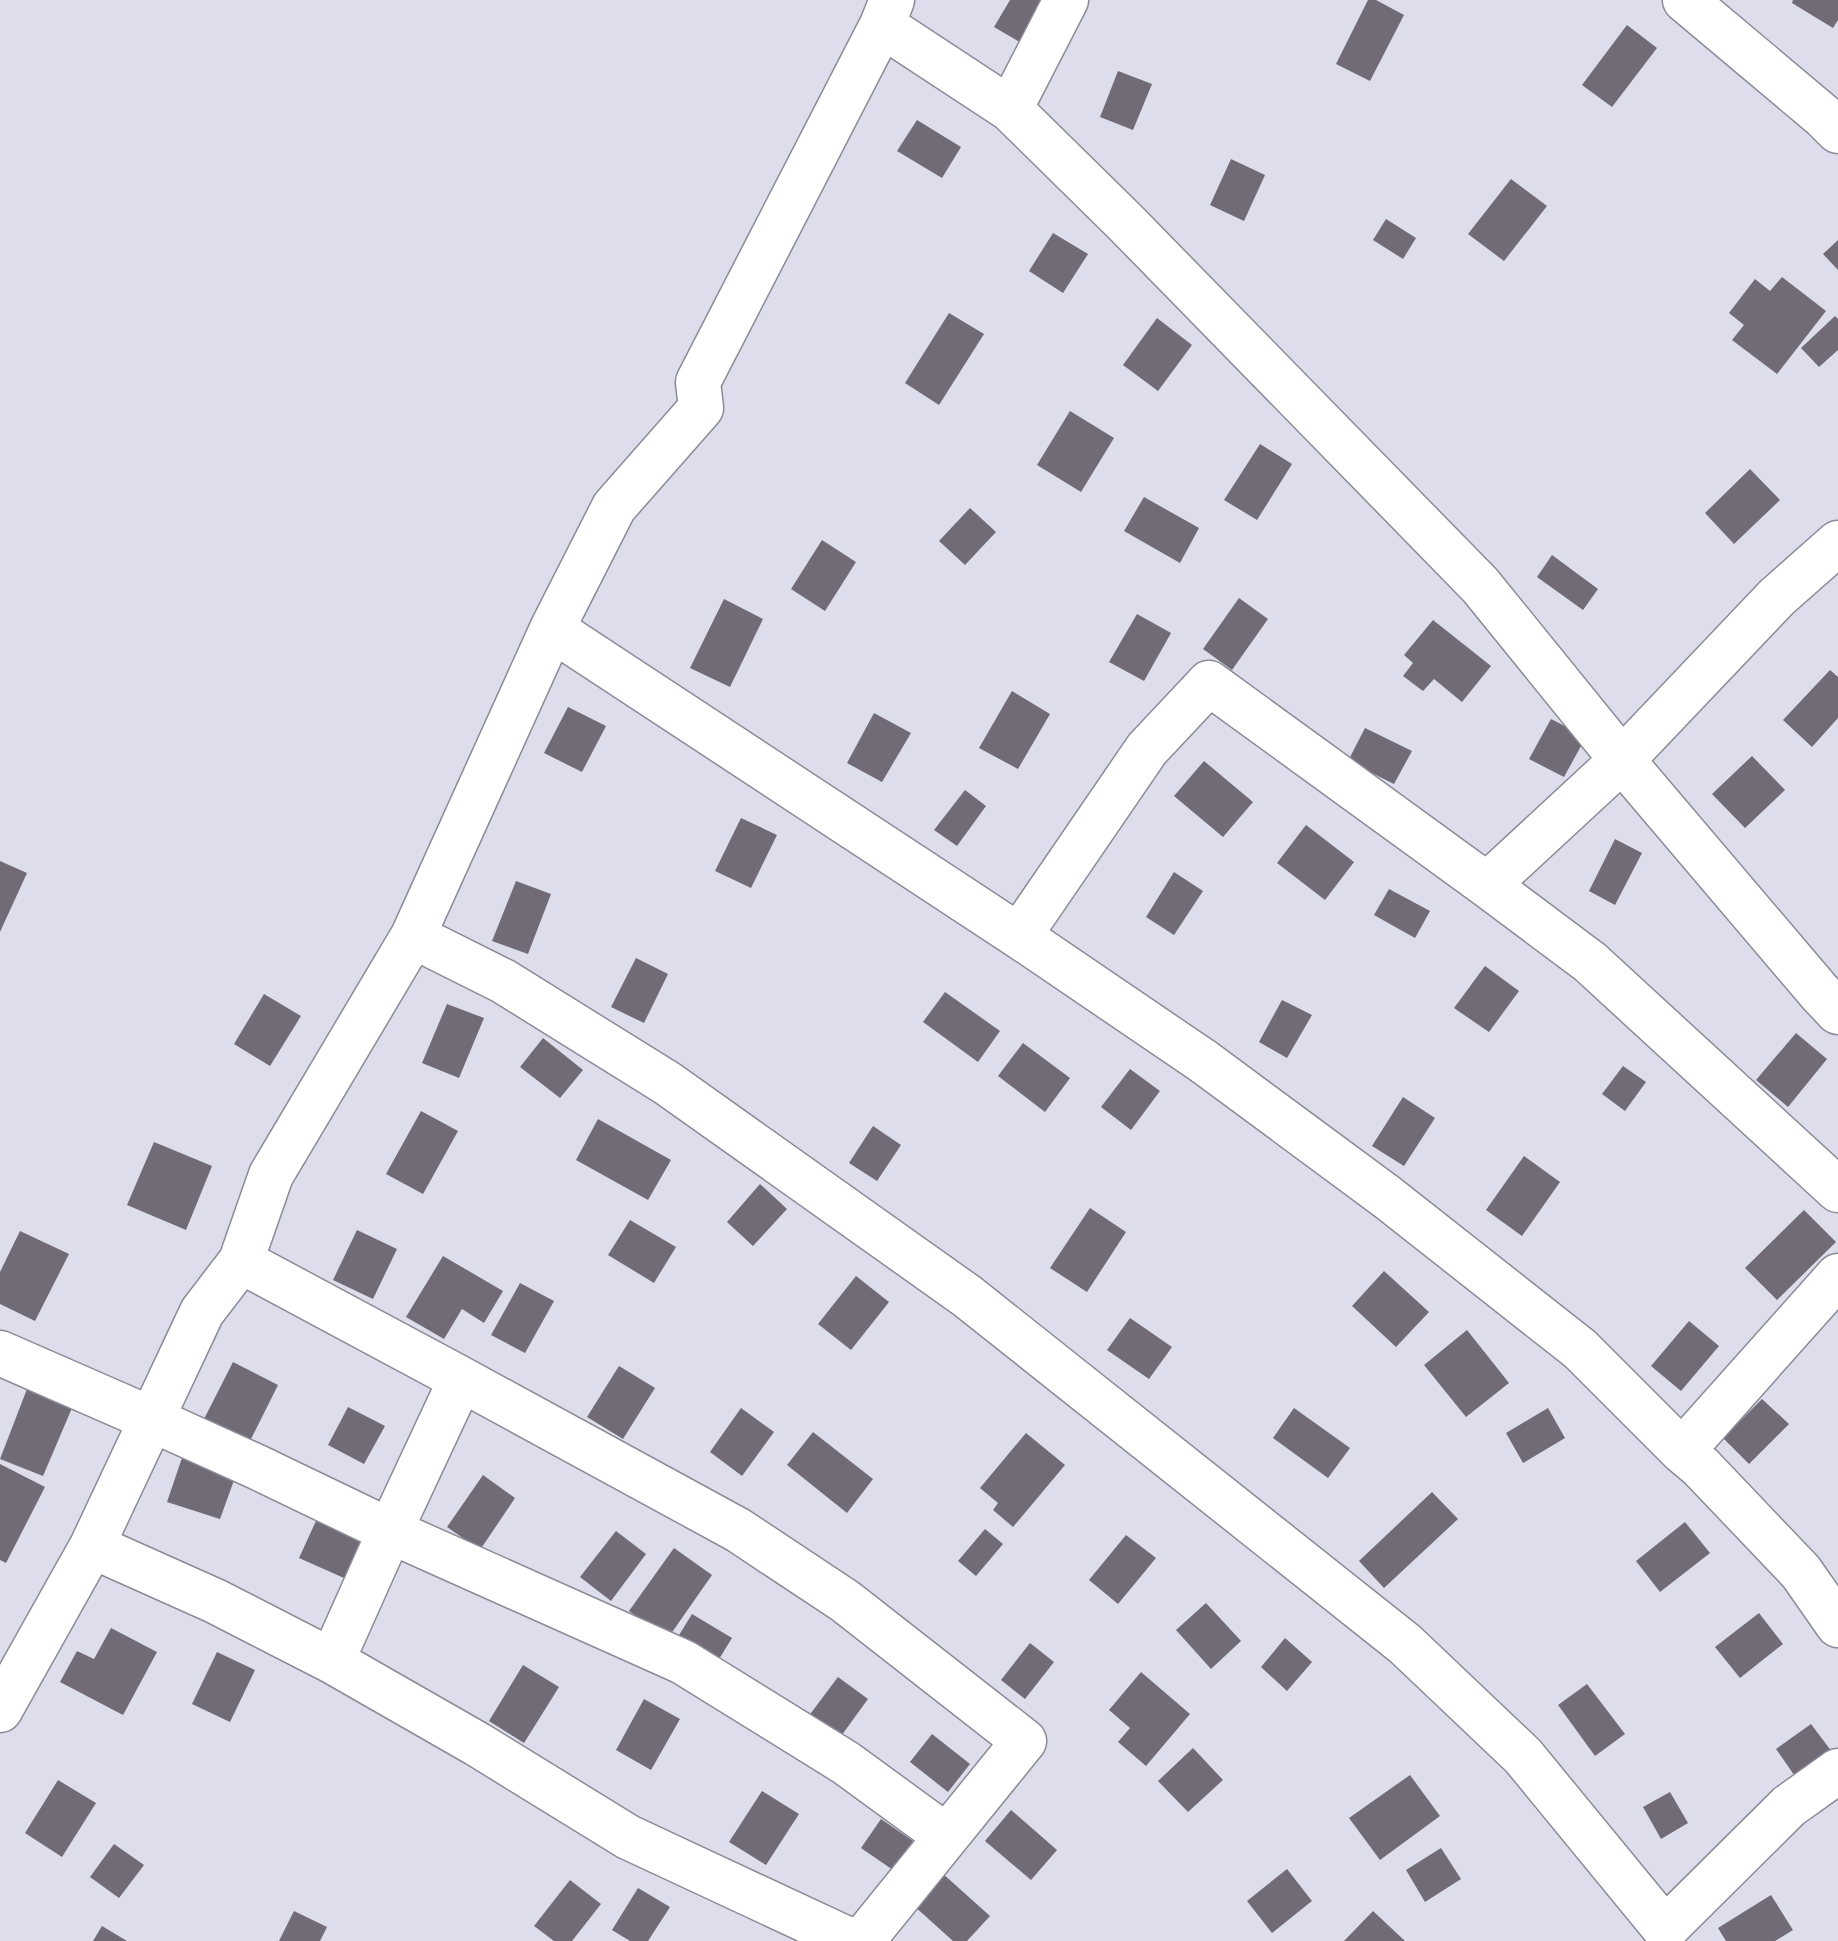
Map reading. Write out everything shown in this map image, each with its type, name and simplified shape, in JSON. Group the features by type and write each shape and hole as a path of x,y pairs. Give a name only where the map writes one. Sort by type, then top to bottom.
{"street":[{"path":"1010,109 1066,0"},
{"path":"1685,0 1838,131"},
{"path":"0,1710 92,1546 202,1312 241,1261 271,1175 413,936 552,629 614,507 701,408 698,382 887,12 1010,109 1126,223 1480,585 1622,760 1838,1012"},
{"path":"1487,885 1622,760 1777,597 1838,543"},
{"path":"552,629 1019,936 1203,1061 1387,1197 1580,1349 1701,1467 1801,1572 1838,1625"},
{"path":"1019,936 1147,749 1209,683 1590,962 1838,1190"},
{"path":"413,936 503,981 667,1083 979,1306 1405,1644 1523,1756 1665,1929 1789,1806 1838,1771"},
{"path":"241,1261 738,1530 845,1601 1024,1741 862,1941"},
{"path":"1682,1451 1838,1276"},
{"path":"0,1353 683,1662 846,1763 946,1836"},
{"path":"332,1661 461,1379"},
{"path":"92,1546 215,1601 332,1661 477,1744 628,1837 851,1941"}],"building":[{"path":"1010,0 1057,0 1028,47 994,27"},
{"path":"1368,0 1376,0 1404,15 1370,81 1336,64"},
{"path":"1793,0 1838,0 1838,20 1833,28 1792,3"},
{"path":"1627,25 1657,48 1612,107 1582,85"},
{"path":"1118,71 1152,84 1133,130 1100,117"},
{"path":"917,120 961,147 942,178 897,151"},
{"path":"1231,159 1265,175 1244,221 1210,205"},
{"path":"1511,179 1547,206 1504,261 1468,234"},
{"path":"1386,219 1416,238 1403,259 1373,240"},
{"path":"1053,233 1088,254 1063,293 1029,271"},
{"path":"1838,240 1838,270 1823,254"},
{"path":"1782,277 1826,311 1777,374 1732,340 1744,325 1729,313 1755,279 1770,291"},
{"path":"949,313 984,334 939,405 905,383"},
{"path":"1835,316 1838,319 1838,350 1819,367 1801,348"},
{"path":"1157,318 1192,345 1158,391 1123,365"},
{"path":"1070,411 1114,438 1081,492 1037,465"},
{"path":"1260,444 1292,464 1257,520 1224,500"},
{"path":"1750,469 1780,500 1734,544 1705,513"},
{"path":"1144,497 1199,528 1180,563 1124,531"},
{"path":"970,508 996,532 965,565 939,541"},
{"path":"822,540 856,562 825,611 791,589"},
{"path":"1552,555 1598,589 1583,610 1537,577"},
{"path":"1239,598 1268,619 1232,670 1203,649"},
{"path":"724,599 763,619 730,687 690,668"},
{"path":"1137,614 1171,633 1144,681 1109,662"},
{"path":"1433,620 1491,666 1462,702 1434,679 1423,691 1403,676 1413,663 1404,655"},
{"path":"1830,670 1838,677 1838,718 1812,747 1783,720"},
{"path":"1012,691 1050,714 1018,769 979,748"},
{"path":"568,707 606,726 582,772 544,753"},
{"path":"874,713 911,733 882,782 847,763"},
{"path":"1551,719 1586,737 1564,777 1529,759"},
{"path":"1365,728 1412,751 1394,784 1348,761"},
{"path":"1752,756 1785,790 1745,828 1712,794"},
{"path":"1204,761 1253,802 1223,837 1174,796"},
{"path":"965,790 986,806 957,846 934,830"},
{"path":"741,818 777,835 751,888 715,871"},
{"path":"1306,825 1354,862 1325,900 1277,863"},
{"path":"1615,839 1642,853 1615,905 1589,891"},
{"path":"0,861 27,873 0,932"},
{"path":"1174,872 1203,891 1174,935 1146,917"},
{"path":"516,881 551,894 528,954 492,941"},
{"path":"1389,889 1430,911 1415,938 1374,915"},
{"path":"636,958 668,974 644,1023 611,1007"},
{"path":"1485,966 1519,991 1489,1032 1454,1008"},
{"path":"945,992 1000,1031 978,1062 923,1022"},
{"path":"264,994 301,1016 270,1066 234,1044"},
{"path":"1282,1000 1312,1015 1287,1058 1259,1042"},
{"path":"447,1004 484,1018 459,1078 422,1063"},
{"path":"1796,1033 1827,1059 1788,1107 1756,1080"},
{"path":"543,1038 583,1070 560,1098 520,1067"},
{"path":"1023,1043 1070,1078 1045,1112 998,1076"},
{"path":"1623,1066 1646,1082 1625,1111 1602,1094"},
{"path":"1130,1069 1160,1091 1131,1130 1101,1107"},
{"path":"1403,1097 1435,1118 1404,1166 1372,1146"},
{"path":"421,1111 458,1131 423,1194 386,1174"},
{"path":"598,1119 671,1160 648,1200 576,1160"},
{"path":"873,1126 901,1145 877,1181 849,1163"},
{"path":"154,1142 212,1166 186,1230 127,1205"},
{"path":"1524,1156 1560,1182 1522,1236 1486,1210"},
{"path":"760,1184 787,1209 753,1246 727,1222"},
{"path":"1090,1208 1126,1232 1087,1292 1050,1268"},
{"path":"1804,1210 1836,1242 1777,1300 1745,1268"},
{"path":"630,1220 676,1247 654,1283 608,1255"},
{"path":"357,1230 397,1249 373,1299 333,1280"},
{"path":"20,1231 69,1254 35,1321 0,1304 0,1272"},
{"path":"443,1256 503,1291 484,1323 462,1309 444,1339 406,1317"},
{"path":"1384,1271 1429,1312 1396,1347 1352,1306"},
{"path":"856,1276 889,1302 851,1350 818,1324"},
{"path":"520,1283 554,1301 525,1353 491,1335"},
{"path":"1130,1318 1172,1347 1149,1379 1107,1350"},
{"path":"1689,1321 1719,1346 1681,1391 1651,1366"},
{"path":"1467,1330 1509,1383 1466,1417 1424,1365"},
{"path":"233,1362 278,1385 248,1445 202,1423"},
{"path":"619,1366 655,1388 623,1439 587,1417"},
{"path":"27,1389 72,1408 43,1476 0,1459"},
{"path":"1762,1399 1789,1424 1749,1464 1723,1438"},
{"path":"348,1407 385,1426 364,1464 328,1445"},
{"path":"741,1408 774,1432 742,1476 710,1452"},
{"path":"1294,1408 1350,1448 1328,1478 1273,1438"},
{"path":"1548,1408 1565,1438 1523,1463 1506,1433"},
{"path":"813,1432 873,1479 847,1513 787,1465"},
{"path":"1026,1433 1065,1465 1013,1527 993,1510 998,1503 980,1488"},
{"path":"183,1455 237,1472 220,1519 167,1502"},
{"path":"0,1464 45,1487 6,1563 0,1560"},
{"path":"483,1475 515,1498 480,1550 447,1527"},
{"path":"1432,1492 1458,1519 1384,1588 1359,1561"},
{"path":"316,1521 361,1541 344,1578 299,1558"},
{"path":"1685,1522 1710,1553 1660,1592 1636,1561"},
{"path":"985,1529 1003,1544 976,1576 958,1561"},
{"path":"616,1531 646,1554 611,1601 580,1577"},
{"path":"1126,1535 1156,1558 1118,1604 1089,1580"},
{"path":"674,1548 712,1575 668,1638 629,1611"},
{"path":"1206,1603 1241,1641 1211,1669 1176,1630"},
{"path":"1759,1613 1783,1644 1740,1678 1715,1647"},
{"path":"692,1614 732,1638 716,1664 676,1640"},
{"path":"111,1628 157,1652 123,1715 60,1682 77,1651 94,1659"},
{"path":"1285,1638 1312,1662 1287,1691 1261,1667"},
{"path":"1030,1643 1054,1662 1025,1699 1001,1680"},
{"path":"217,1652 255,1670 230,1722 192,1704"},
{"path":"523,1665 559,1687 524,1743 489,1721"},
{"path":"1141,1672 1190,1714 1146,1766 1118,1742 1130,1728 1109,1710"},
{"path":"838,1677 868,1699 836,1743 805,1721"},
{"path":"1587,1684 1625,1734 1595,1756 1558,1705"},
{"path":"644,1699 680,1719 651,1770 616,1750"},
{"path":"1811,1724 1835,1756 1799,1782 1776,1749"},
{"path":"932,1734 970,1764 948,1792 910,1762"},
{"path":"1193,1748 1223,1780 1188,1812 1158,1781"},
{"path":"1410,1775 1440,1816 1380,1860 1349,1818"},
{"path":"58,1780 96,1803 62,1857 25,1833"},
{"path":"762,1791 799,1814 766,1865 729,1842"},
{"path":"1670,1792 1688,1823 1661,1839 1643,1807"},
{"path":"1011,1810 1057,1850 1031,1880 985,1841"},
{"path":"881,1819 913,1841 893,1870 861,1848"},
{"path":"114,1844 144,1865 119,1898 90,1877"},
{"path":"1441,1848 1461,1879 1425,1902 1406,1870"},
{"path":"1287,1869 1312,1901 1272,1933 1247,1901"},
{"path":"942,1873 990,1916 967,1941 953,1941 913,1905"},
{"path":"570,1880 601,1904 572,1941 554,1941 534,1926"},
{"path":"638,1888 670,1907 648,1941 630,1941 612,1930"},
{"path":"1771,1895 1793,1930 1775,1941 1726,1941 1718,1928"},
{"path":"294,1911 327,1927 320,1941 279,1941"},
{"path":"1373,1911 1405,1941 1344,1941"},
{"path":"102,1926 127,1941 93,1941"}]}
